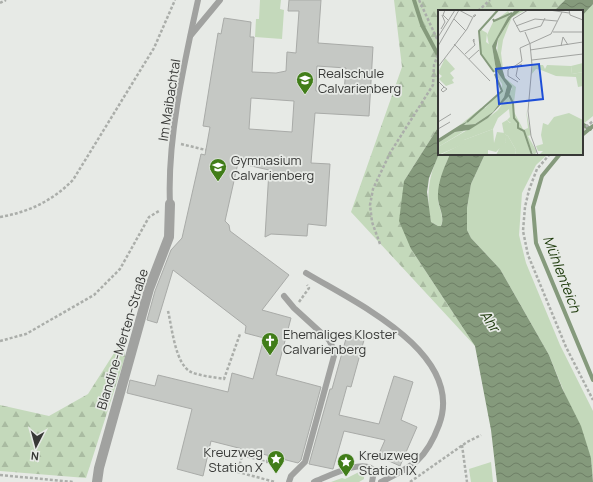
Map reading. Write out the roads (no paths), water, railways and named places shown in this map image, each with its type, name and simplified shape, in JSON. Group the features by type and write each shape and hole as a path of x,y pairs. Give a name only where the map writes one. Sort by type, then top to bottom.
{"street":[{"name":"Blandine-Merten-Straße","path":"97,482 101,460 149,289 169,237 170,204"}],"lane":[{"name":"Im Maibachtal","path":"170,204 169,183 173,142 190,37 198,0"},
{"path":"190,37 220,0"},
{"path":"306,273 388,323 415,344 436,370 443,395 442,417 432,442 422,456 407,470 381,482"},
{"path":"284,296 294,308 329,340 334,356 305,462 291,476 289,482"},
{"path":"314,482 357,466 367,465 372,467 374,471 372,482"}],"water":[{"path":"565,0 593,0 593,4 583,15 583,10 555,10"},
{"name":"Ahr","path":"438,128 439,155 429,178 427,192 431,222 441,226 442,216 438,193 441,176 450,155 485,155 471,184 467,208 467,230 471,238 500,269 549,355 562,388 581,426 591,458 593,482 497,482 491,430 475,346 411,249 399,221 404,181"}],"waterway":[{"path":"414,0 422,25 438,55"},
{"path":"583,125 590,129"},
{"name":"Mühlenteich","path":"583,134 593,126"},
{"name":"Mühlenteich","path":"559,155 542,176 533,207 536,243 593,380"}],"place":[{"name":"Realschule Calvarienberg","path":"305,95"},
{"name":"Gymnasium Calvarienberg","path":"218,182"},
{"name":"Ehemaliges Kloster Calvarienberg","path":"270,356"},
{"name":"Kreuzweg Station X","path":"276,474"},
{"name":"Kreuzweg Station IX","path":"346,477"}]}
